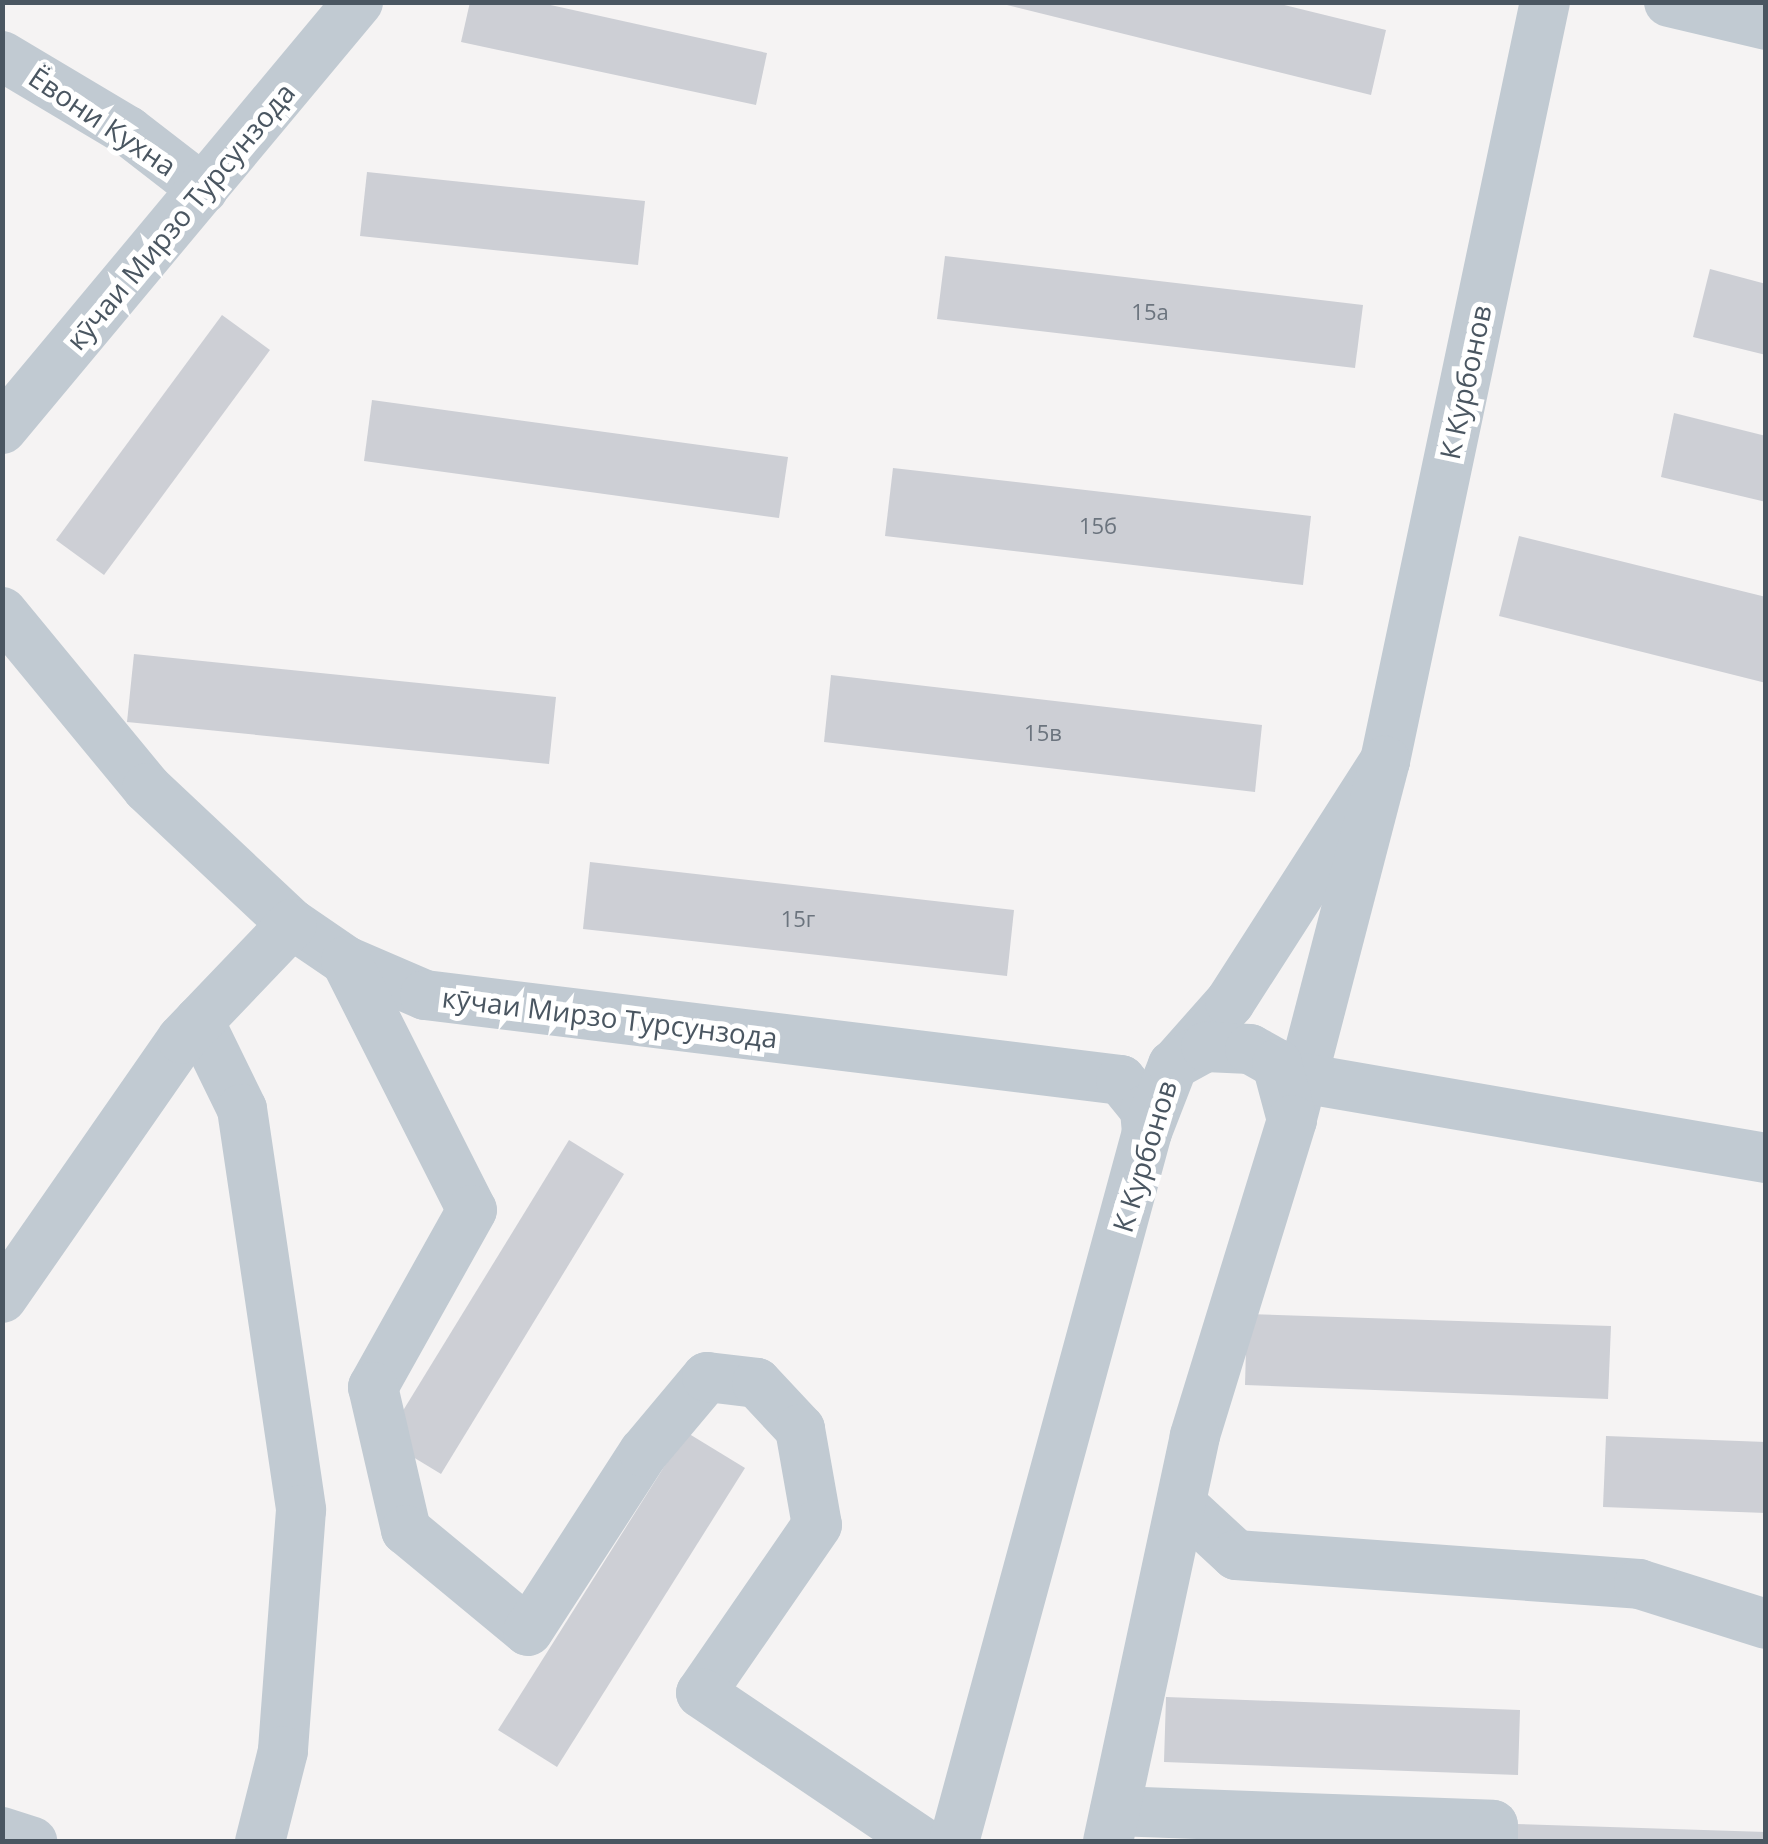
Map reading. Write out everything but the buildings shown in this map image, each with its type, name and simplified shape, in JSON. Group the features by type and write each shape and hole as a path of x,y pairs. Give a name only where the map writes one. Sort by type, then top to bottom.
{"street":[{"name":"кӯчаи Мирзо Турсунзода","path":"2,429 358,2"},
{"name":"К Курбонов","path":"1297,1099 1385,761 1545,2"},
{"path":"1669,2 1766,25"},
{"name":"Ёвони Кухна","path":"2,56 128,131 203,189"},
{"name":"кӯчаи Мирзо Турсунзода","path":"2,612 147,788 292,924 346,961 425,995 1072,1074"},
{"path":"1072,1074 1173,1066 1230,1002 1385,761"},
{"path":"2,1298 198,1022 292,924"},
{"path":"346,961 472,1210 373,1387 406,1530 528,1632 644,1452 707,1377 757,1382 800,1430 817,1525 701,1693 922,1842"},
{"path":"198,1022 242,1110 301,1510 284,1751 260,1842"},
{"name":"К Курбонов","path":"954,1842 1148,1132 1173,1066 1206,1048 1250,1049 1277,1064 1297,1099"},
{"path":"1072,1074 1122,1080 1145,1110 1148,1132"},
{"path":"1493,1842 1493,1825 1112,1826 1181,1504 1297,1099 1766,1158"},
{"path":"1181,1504 1236,1555 1640,1584 1766,1624"},
{"path":"2,1832 32,1842"}]}
